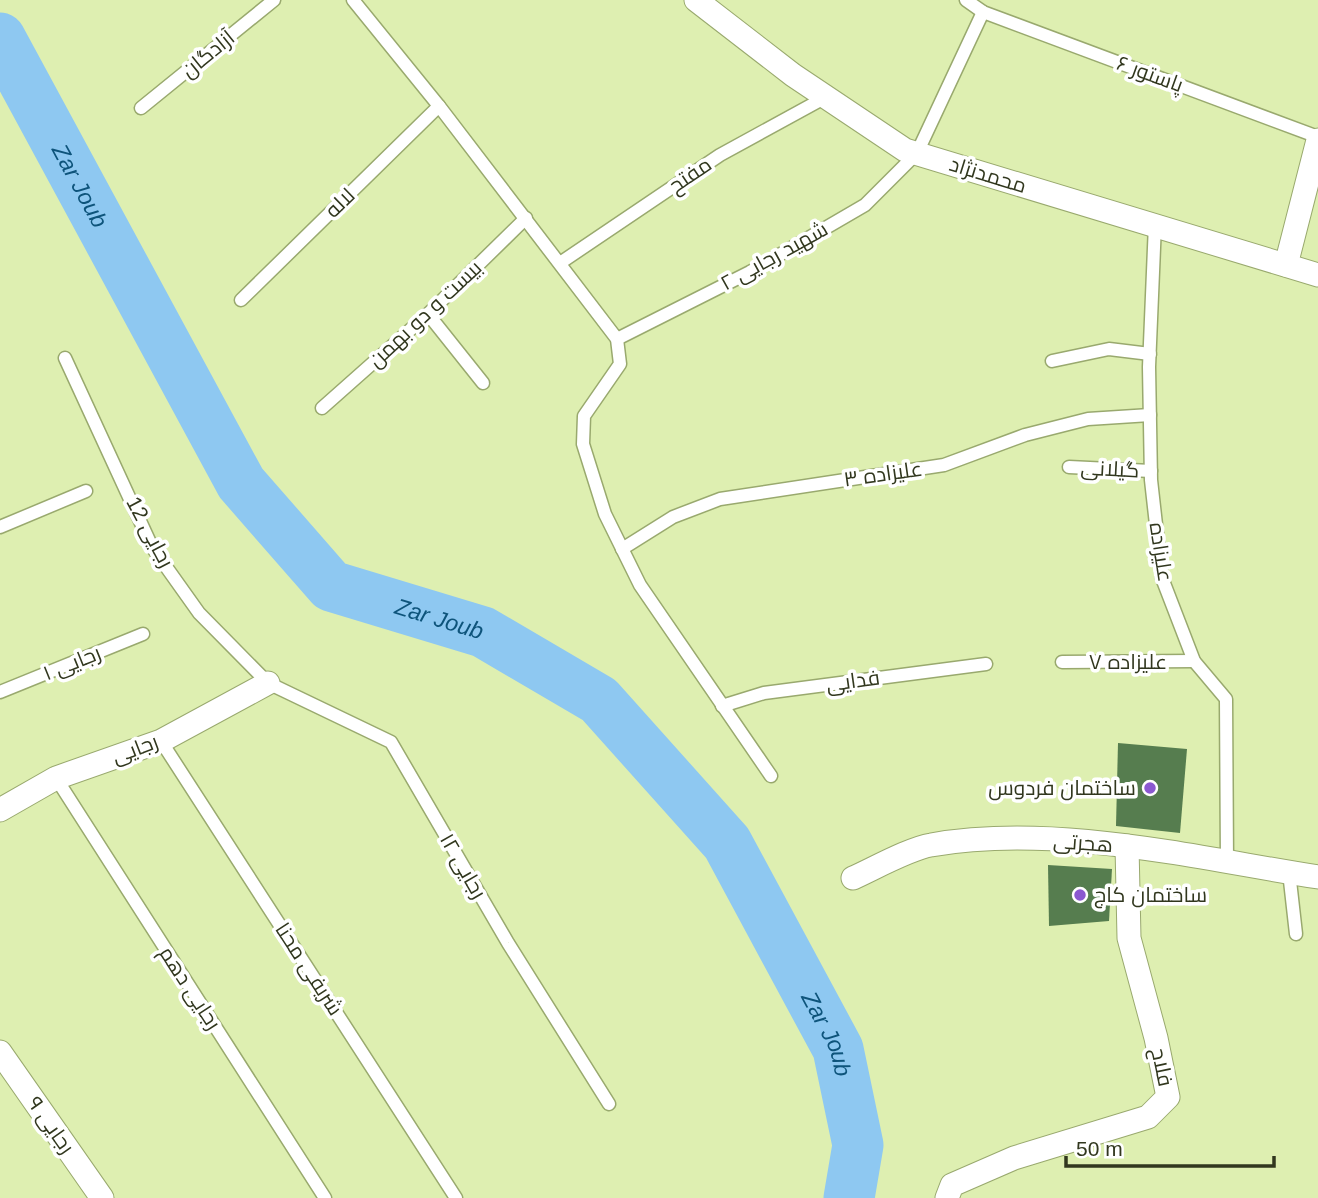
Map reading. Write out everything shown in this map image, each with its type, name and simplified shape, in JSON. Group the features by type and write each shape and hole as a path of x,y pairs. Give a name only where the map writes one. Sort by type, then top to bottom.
{"street":[{"name":"محمدنژاد","path":"696,0 793,75 905,150 1318,275"},
{"path":"1286,265 1318,138"},
{"name":"رجایی","path":"0,810 56,778 161,741 268,683"},
{"name":"هجرتی","path":"853,878 929,845 1010,837 1127,846 1318,877"},
{"name":"فلاح","path":"950,1192 1014,1158 1148,1117 1168,1097 1156,1038 1129,938 1127,846"},
{"name":"رجایی ۹","path":"0,1052 102,1198"}],"lane":[{"name":"آزادگان","path":"141,108 274,0"},
{"path":"353,0 439,106 617,339 621,364 584,416 583,444 605,514 640,585 771,776"},
{"name":"پاستور ۶","path":"966,0 982,12 1318,138"},
{"path":"917,153 982,12"},
{"name":"مفتح","path":"561,263 720,155 826,97"},
{"name":"لاله","path":"241,300 439,106"},
{"name":"شهید رجایی ۲","path":"617,339 750,272 865,205 917,153"},
{"name":"بیست و دو بهمن","path":"322,408 428,314 526,218"},
{"name":"علیزاده","path":"1155,225 1150,354 1151,471 1162,578 1194,661 1226,699 1227,863"},
{"path":"428,314 483,383"},
{"path":"1052,361 1099,350 1127,350 1150,354"},
{"name":"رجایی 12","path":"65,358 152,547 199,613 268,683"},
{"name":"علیزاده ۳","path":"622,549 673,517 720,499 944,465 1026,435 1088,419 1150,415"},
{"name":"گیلانی","path":"1069,467 1151,471"},
{"path":"0,527 86,491"},
{"name":"رجایی ۱","path":"0,692 144,634"},
{"name":"علیزاده ۷","path":"1062,662 1194,661"},
{"name":"فدایی","path":"722,706 764,693 986,664"},
{"name":"رجایی ۱۲","path":"268,683 391,742 508,943 609,1104"},
{"name":"شریفی محنا","path":"161,741 456,1198"},
{"name":"رجایی دهم","path":"56,778 325,1198"},
{"path":"1289,872 1296,934"}],"building":[{"name":"ساختمان فردوس","path":"1118,743 1187,749 1180,833 1116,826"},
{"name":"ساختمان کاج","path":"1048,865 1112,869 1109,921 1049,926"}],"waterway":[{"name":"Zar Joub","path":"0,38 241,483 331,586 483,632 599,700 727,843 838,1049 858,1145 849,1198"}],"place":[{"name":"ساختمان فردوس","path":"1150,788"},
{"name":"ساختمان کاج","path":"1080,895"}]}
